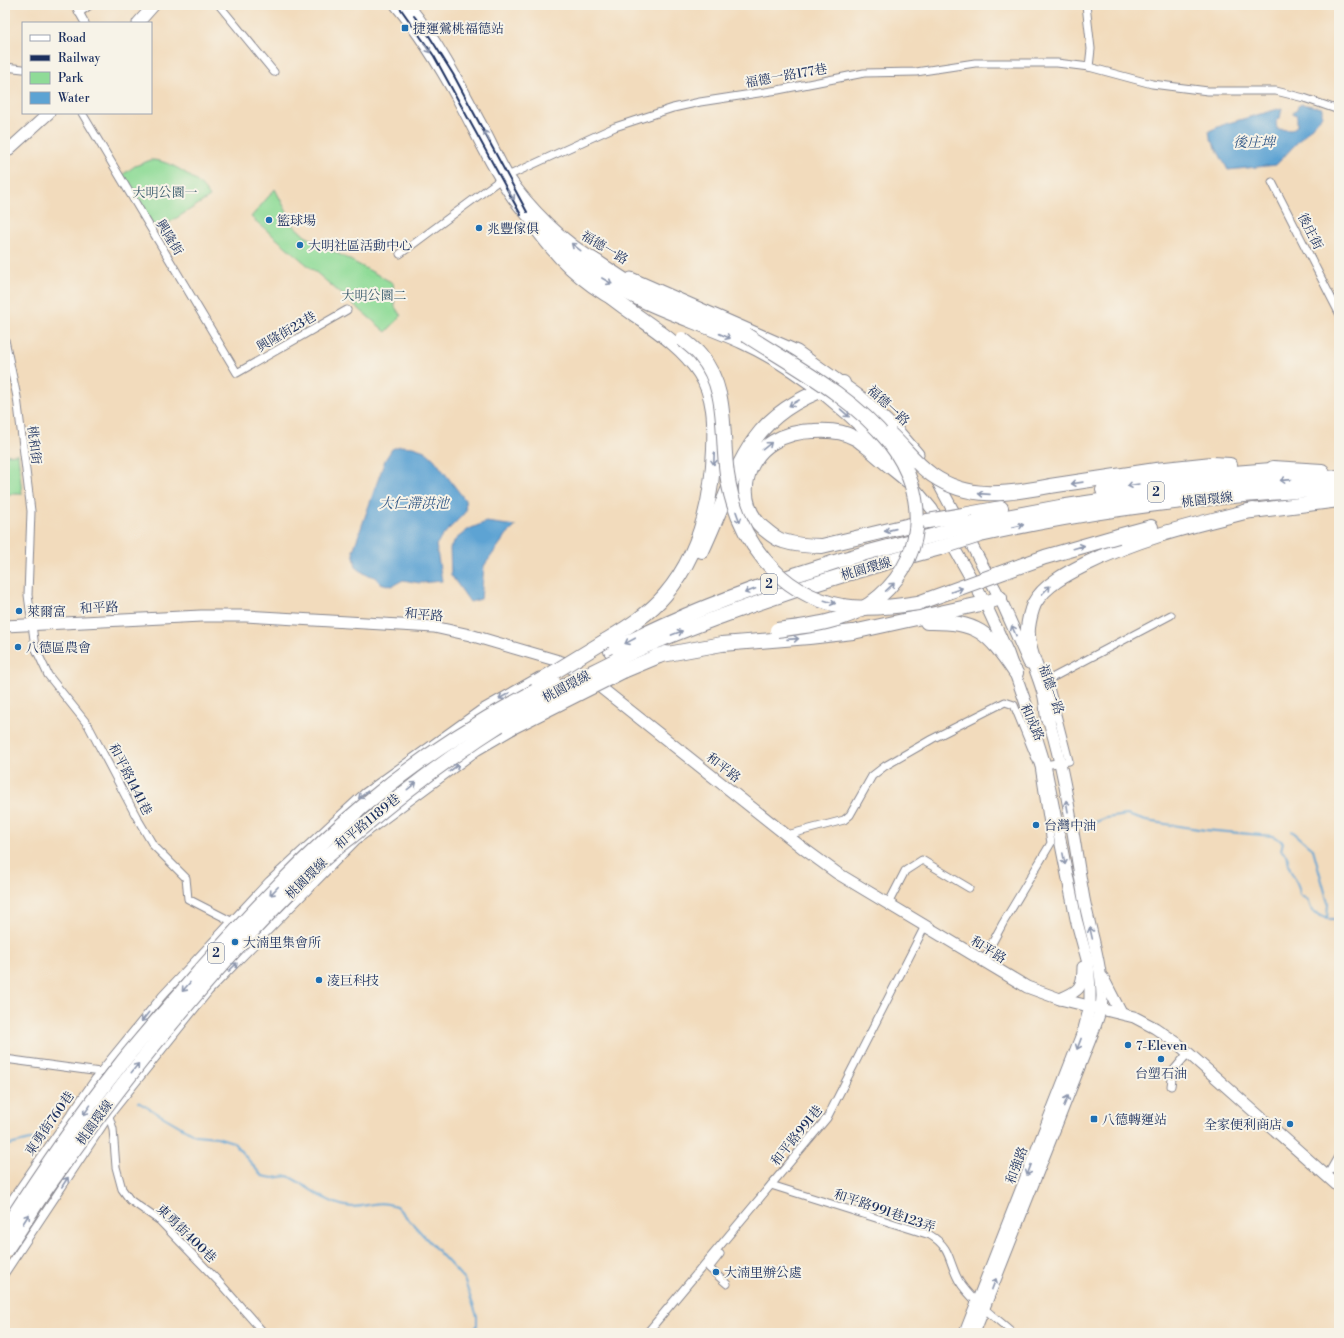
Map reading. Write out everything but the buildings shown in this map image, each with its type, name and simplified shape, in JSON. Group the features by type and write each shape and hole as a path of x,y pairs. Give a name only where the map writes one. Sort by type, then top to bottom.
{"highway":[{"path":"534,224 552,249 572,270 671,341 694,364 709,389 712,403 715,440 714,475 709,505 686,567 614,656"},
{"path":"592,259 629,285 679,308 782,350 810,367 863,407 932,475 968,492 996,494 1156,470 1212,464 1339,472"},
{"path":"611,297 666,328 700,354 710,369 722,402 728,480 738,519 746,535 761,556 790,584 822,600 842,606 866,608 918,603 1045,557 1179,520 1339,500"},
{"path":"657,656 700,641 803,627 848,615 869,604 895,582 910,559 914,544 917,518 915,498 907,469 888,442 860,413 821,383 746,335"},
{"path":"614,656 642,622 673,595 694,567 744,454 756,436 770,421 789,405 818,390 843,383"},
{"path":"907,480 856,438 836,432 802,431 773,441 755,458 748,471 745,486 746,500 750,512 758,524 781,541 807,546 822,546 928,521 1184,477 1283,469"},
{"name":"桃園環線","path":"5,1251 46,1189 93,1123 188,1002 248,936 312,870 379,812 436,768 614,656 652,630 783,579 826,564 937,542 977,529 1074,504 1166,491 1339,477"},
{"name":"桃園環線","path":"977,529 1032,523 1129,507 1223,496 1339,489"},
{"path":"1048,719 1045,696 1030,644 1028,629 1034,604 1042,594 1054,582 1072,571 1125,546 1184,527 1253,510"},
{"path":"614,656 657,656 722,644 809,637 886,625 985,603 1000,598"},
{"path":"886,625 947,622 973,627 986,634 995,643 1016,673"},
{"name":"桃園環線","path":"5,1229 35,1182 120,1065 238,928 304,860 369,801 429,756 558,668 614,656"}],"main road":[{"path":"131,22 146,5"},
{"path":"139,22 154,5"},
{"name":"福德一路","path":"396,5 418,35 443,74 504,177 547,222 572,244 592,259 643,284 797,351 820,366 864,399 900,433 936,477 1000,598 1026,656 1048,719 1060,763 1090,928 1100,971 1102,996 1101,1008"},
{"name":"福德一路","path":"408,5 432,37 447,61 504,177 512,197 534,224 596,276 639,299 743,343 818,390 849,416 882,450 932,509 985,603 1016,673 1042,766 1076,919 1088,963 1090,1006"},
{"path":"5,154 48,114"},
{"path":"803,380 810,383 815,382 819,374 820,366"},
{"name":"和平路","path":"5,626 193,616 246,616 434,627 470,635 562,662 595,683 837,873 1026,987 1060,999 1121,1013 1155,1028 1188,1053 1339,1187"},
{"path":"1060,999 1074,993 1081,985 1083,979 1083,965 1076,919"},
{"path":"1100,971 1121,1013"},
{"name":"和強路","path":"974,1333 981,1305 1084,1029 1090,1006"},
{"name":"和強路","path":"965,1333 981,1305 1093,1032 1101,1008"}],"street":[{"path":"75,5 84,22"},
{"path":"79,13 90,5"},
{"path":"219,5 274,72"},
{"path":"1086,5 1091,49 1089,67"},
{"name":"福德一路177巷","path":"400,254 504,177 615,127 673,108 700,102 778,90 864,73 916,72 975,63 1057,63 1089,67 1152,84 1208,91 1276,91 1304,98 1336,109"},
{"path":"5,68 22,69"},
{"name":"興隆街","path":"83,114 237,373"},
{"name":"後庄街","path":"1272,182 1339,313"},
{"name":"興隆街23巷","path":"237,373 348,310"},
{"name":"桃和街","path":"5,340 17,397 31,511 28,595 32,625"},
{"name":"和成路","path":"1060,763 1070,760 1048,680 1171,615"},
{"name":"和平路1441巷","path":"32,625 35,647 48,675 88,725 154,845 186,878 188,899 231,921"},
{"name":"和平路1189巷","path":"100,1072 162,996 231,921 269,881 364,793 481,709 562,662"},
{"name":"和平路1189巷","path":"5,1273 109,1116 209,991 356,841 478,751 595,683"},
{"name":"和成路","path":"787,835 844,820 850,815 872,776 885,766 932,739 1005,702 1014,705 1042,766 1051,843 1003,923 984,962"},
{"path":"1042,766 1060,763"},
{"path":"888,904 905,871 922,860 969,888"},
{"name":"和平路991巷","path":"647,1333 828,1118 836,1104 852,1066 925,926"},
{"path":"162,996 191,1014"},
{"path":"1171,1086 1173,1070 1188,1053"},
{"path":"5,1059 100,1072"},
{"name":"東勇街400巷","path":"100,1072 113,1129 116,1167 122,1189 130,1200 160,1221 218,1281 264,1333"},
{"name":"東勇街760巷","path":"5,1208 100,1072"},
{"path":"1327,1176 1339,1155"},
{"name":"和平路991巷123弄","path":"771,1185 930,1235 939,1241 948,1253 959,1281 981,1305 1013,1333"},
{"path":"720,1254 709,1268 727,1284"}],"green space":[{"name":"大明公園一","path":"151,160 167,163 184,172 199,184 210,197 159,229 154,227 122,175 135,166"},
{"name":"大明公園二","path":"275,189 294,226 305,236 393,283 395,307 401,316 386,332 251,217"},
{"path":"18,454 22,494 5,494 5,455"}],"water":[{"name":"後庄埤","path":"1302,104 1322,108 1322,116 1276,165 1228,170 1210,137 1209,131 1225,124 1282,108 1280,118 1276,122 1277,129 1291,130 1297,126 1297,115 1292,113"},
{"name":"大仁滯洪池","path":"400,446 413,447 425,451 434,459 465,500 466,511 436,545 442,581 420,583 403,580 392,586 380,583 375,577 365,574 356,567 353,551 385,460 392,449"},
{"path":"486,522 516,526 507,534 484,566 481,599 470,602 451,575 450,548 456,539 469,529"}],"waterway":[{"path":"1091,824 1106,818 1127,815 1146,821 1205,830 1273,836 1283,842 1281,850 1288,858 1290,869 1299,886 1300,895 1308,900 1312,911 1327,919 1339,919"},
{"path":"1292,831 1313,849 1328,903 1327,919"},
{"path":"138,1102 195,1135 217,1137 233,1142 262,1176 273,1178 288,1176 319,1195 343,1206 358,1207 378,1203 396,1206 464,1279 477,1316 477,1325 474,1333"},
{"path":"5,1146 47,1136"}],"railway":[{"path":"398,5 434,56 521,215"},
{"path":"414,16 426,31 453,74 527,212"}],"place":[{"name":"捷運鶯桃福德站","path":"405,28"},
{"name":"籃球場","path":"269,220"},
{"name":"兆豐傢俱","path":"479,228"},
{"name":"大明社區活動中心","path":"300,245"},
{"name":"萊爾富","path":"19,611"},
{"name":"八德區農會","path":"18,647"},
{"name":"台灣中油","path":"1036,825"},
{"name":"大湳里集會所","path":"235,942"},
{"name":"凌巨科技","path":"319,980"},
{"name":"7-Eleven","path":"1128,1045"},
{"name":"台塑石油","path":"1161,1059"},
{"name":"八德轉運站","path":"1094,1119"},
{"name":"全家便利商店","path":"1290,1124"},
{"name":"大湳里辦公處","path":"716,1272"}]}
